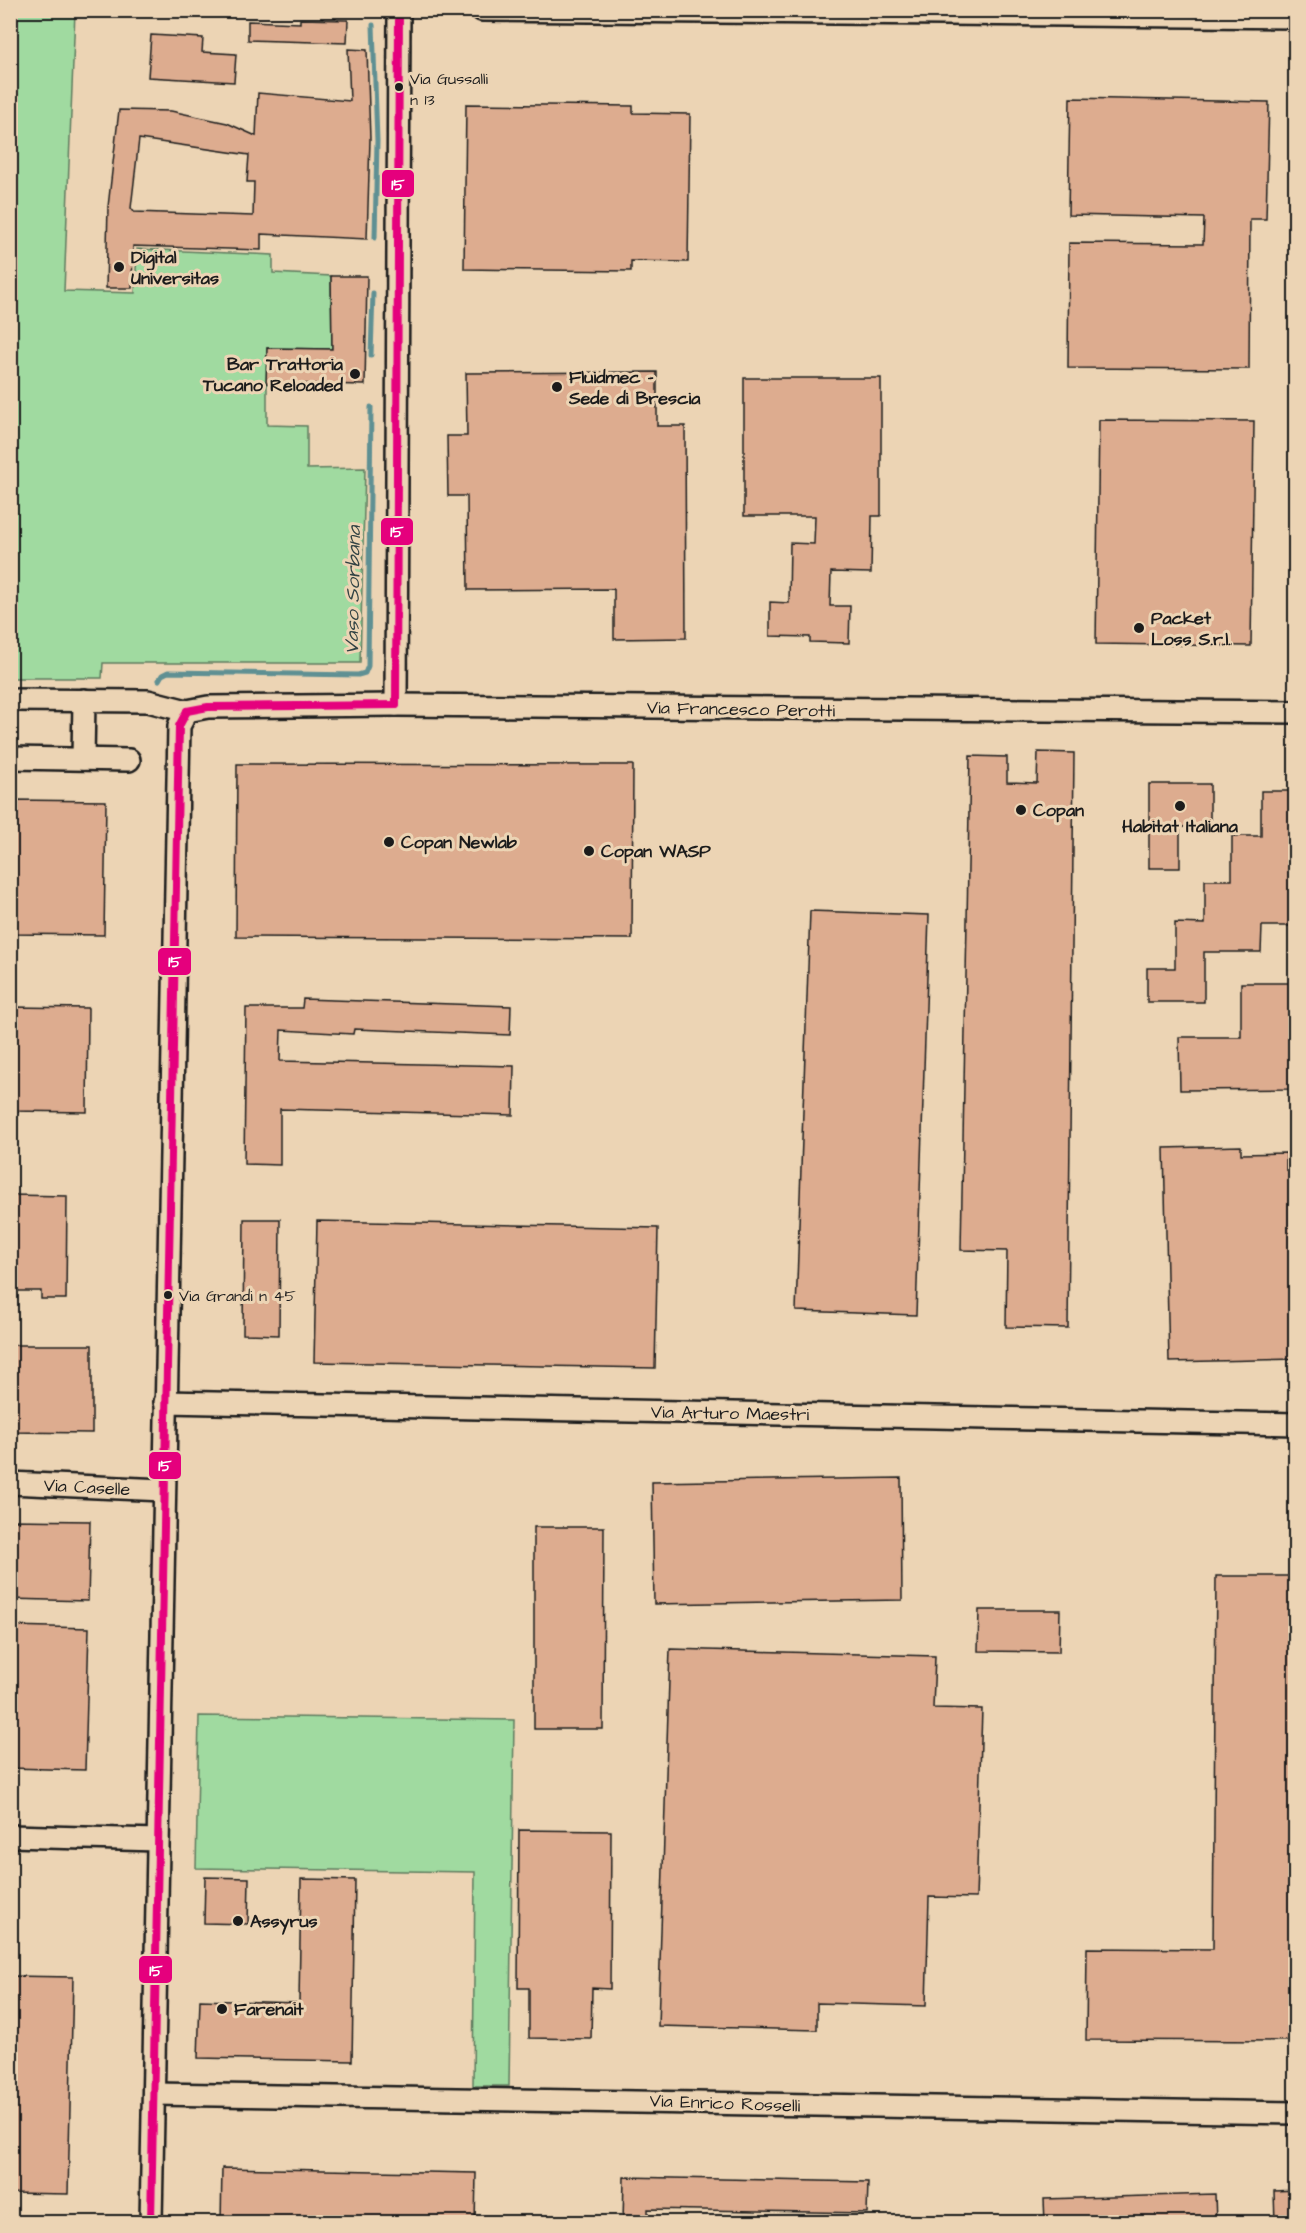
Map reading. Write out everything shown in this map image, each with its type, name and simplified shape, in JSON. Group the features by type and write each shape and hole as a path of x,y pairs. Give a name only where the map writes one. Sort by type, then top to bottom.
{"street":[{"path":"396,705 399,10"},
{"path":"482,10 1150,13 1296,18"},
{"path":"10,700 148,701 187,711 179,726 151,2223"},
{"path":"83,759 84,700"},
{"name":"Via Francesco Perotti","path":"187,711 208,707 396,705 1296,712"},
{"path":"10,758 129,760"},
{"name":"Via Arturo Maestri","path":"165,1402 1296,1424"},
{"name":"Via Caselle","path":"10,1483 163,1491"},
{"path":"10,1836 158,1840"},
{"name":"Via Enrico Rosselli","path":"154,2094 1296,2113"}],"green space":[{"path":"10,11 75,11 64,291 135,293 137,249 273,255 273,273 331,276 332,349 267,348 267,425 307,426 307,469 365,468 360,663 103,663 102,678 11,678"},
{"path":"199,1716 514,1720 509,2086 473,2086 475,1872 196,1868"}],"building":[{"path":"300,19 348,20 347,43 248,40 248,21 300,23"},
{"path":"151,35 203,38 202,52 236,54 234,82 148,77"},
{"path":"348,49 367,50 370,139 367,239 261,234 261,250 133,246 132,288 106,288 108,207 119,110 171,111 227,123 256,136 258,93 350,101","holes":["139,139 249,155 247,182 254,182 253,216 134,212 131,208"]},
{"path":"1070,98 1269,102 1266,219 1250,219 1249,369 1068,368 1069,243 1203,244 1204,218 1068,215"},
{"path":"466,104 633,106 633,113 690,114 688,262 631,261 631,271 464,269"},
{"path":"331,276 367,276 365,385 266,383 267,348 332,349"},
{"path":"657,372 657,426 685,426 686,638 614,639 614,589 468,590 467,496 448,496 447,436 467,436 466,373"},
{"path":"744,378 881,378 881,516 872,516 871,573 831,572 830,606 850,606 849,643 810,642 810,637 770,636 770,602 789,603 790,543 814,544 815,516 744,516"},
{"path":"1099,420 1254,421 1251,646 1096,644"},
{"path":"1038,752 1074,753 1068,1328 1006,1327 1007,1251 961,1250 970,756 1007,757 1007,782 1037,783"},
{"path":"237,764 633,765 632,939 236,937"},
{"name":"Habitat Italiana","path":"1149,784 1210,784 1210,827 1180,827 1180,868 1149,868"},
{"path":"1261,791 1296,791 1296,926 1262,926 1261,952 1204,952 1204,1002 1147,1002 1147,968 1175,968 1175,923 1205,924 1205,880 1232,880 1232,836 1261,836"},
{"path":"10,800 106,801 104,935 10,934"},
{"path":"810,911 929,915 916,1315 796,1311"},
{"path":"1241,983 1296,983 1296,1089 1180,1090 1179,1037 1241,1037"},
{"path":"303,999 511,1006 510,1035 354,1029 353,1034 281,1030 280,1061 514,1066 513,1115 280,1109 280,1165 244,1164 246,1008 302,1008"},
{"path":"10,1007 88,1008 87,1112 10,1111"},
{"path":"1241,1146 1241,1154 1286,1153 1286,1170 1296,1170 1296,1359 1169,1362 1164,1148"},
{"path":"10,1195 67,1196 66,1299 41,1299 41,1291 10,1291"},
{"path":"244,1219 280,1219 279,1335 243,1334"},
{"path":"317,1221 658,1228 655,1368 314,1362"},
{"path":"10,1345 92,1345 92,1433 10,1432"},
{"path":"901,1478 902,1600 654,1604 652,1482"},
{"path":"10,1520 90,1521 88,1601 10,1599"},
{"path":"534,1527 604,1527 603,1729 534,1729"},
{"path":"1216,1576 1296,1576 1296,2041 1086,2040 1087,1948 1213,1949"},
{"path":"979,1610 1060,1610 1059,1652 978,1651"},
{"path":"10,1626 89,1628 85,1770 10,1768"},
{"path":"670,1649 935,1656 933,1708 982,1709 976,1898 929,1897 926,2006 817,2003 817,2030 658,2026"},
{"path":"519,1830 611,1831 610,1989 592,1988 591,2039 529,2038 529,1988 518,1988"},
{"path":"205,1877 249,1878 248,1924 204,1923"},
{"path":"301,1879 355,1880 352,2061 198,2058 200,2000 299,2003"},
{"path":"10,1976 73,1977 68,2194 10,2193"},
{"path":"222,2168 476,2173 475,2223 221,2223"},
{"path":"624,2177 868,2182 867,2213 648,2209 648,2223 623,2223"},
{"path":"1296,2190 1296,2223 1275,2223 1274,2191"},
{"path":"1215,2194 1216,2223 1045,2223 1044,2199"}],"waterway":[{"name":"Vaso Sorbana","path":"373,25 377,141 375,238"},
{"name":"Vaso Sorbana","path":"371,355 373,293"},
{"name":"Vaso Sorbana","path":"159,680 168,672 358,675 365,673 368,666 371,407"}],"transit line":[{"name":"15","path":"396,705 399,10"},
{"name":"15","path":"187,711 208,707 396,705"},
{"name":"15","path":"151,2222 179,726 187,711"}],"place":[{"name":"Via Gussalli n 13","path":"399,87"},
{"name":"Digital Universitas","path":"119,267"},
{"name":"Bar Trattoria Tucano Reloaded","path":"355,374"},
{"name":"Fluidmec - Sede di Brescia","path":"557,387"},
{"name":"Packet Loss S.r.l.","path":"1139,628"},
{"name":"Habitat Italiana","path":"1180,806"},
{"name":"Copan","path":"1021,810"},
{"name":"Copan Newlab","path":"389,842"},
{"name":"Copan WASP","path":"589,851"},
{"name":"Via Grandi n 45","path":"168,1295"},
{"name":"Assyrus","path":"238,1921"},
{"name":"Farenait","path":"222,2009"}]}
